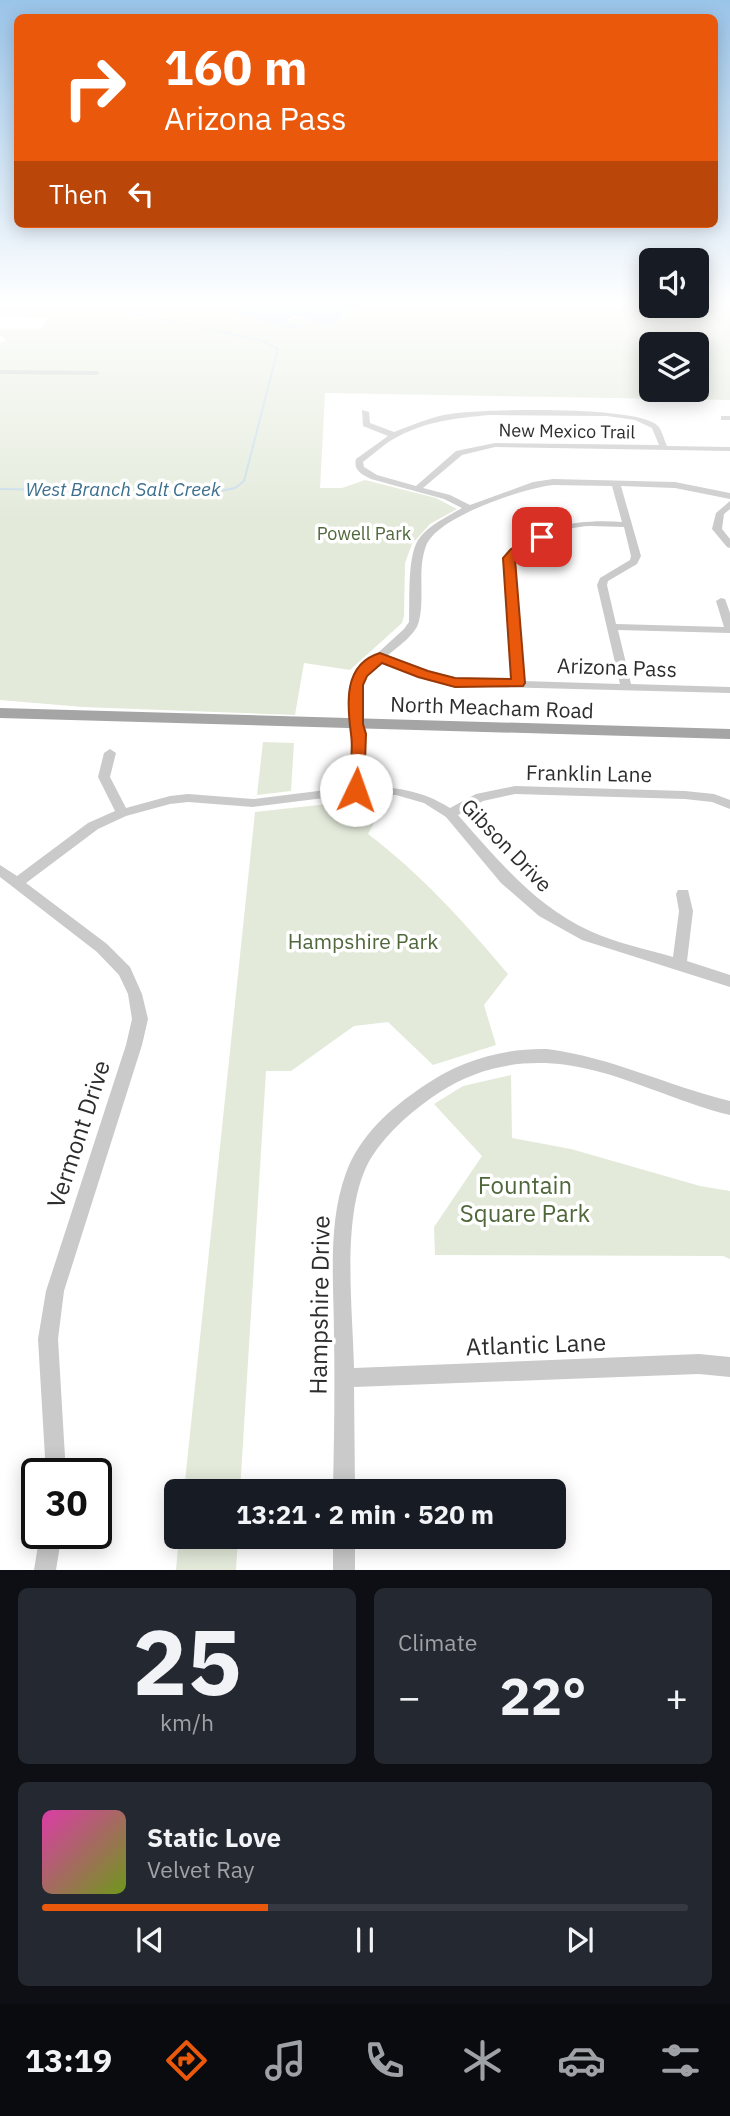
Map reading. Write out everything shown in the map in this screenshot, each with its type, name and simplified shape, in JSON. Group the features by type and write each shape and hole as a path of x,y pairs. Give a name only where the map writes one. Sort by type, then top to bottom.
{"main road":[{"name":"North Meacham Road","path":"0,713 730,745"},
{"name":"North Meacham Road","path":"0,724 730,734"}],"street":[{"path":"365,412 366,424 394,435"},
{"path":"469,508 447,497 364,473 359,467 359,461 394,435 429,421 474,414 607,414 638,418 655,426 664,449"},
{"name":"New Mexico Trail","path":"418,488 451,459 476,448 495,445 730,449"},
{"path":"356,790 356,685 361,674 414,622 417,561 422,542 439,525 469,508 536,484 694,487 730,496"},
{"path":"617,484 636,556 634,562 608,577 602,585 626,687"},
{"path":"730,504 720,513 717,529 730,545"},
{"path":"518,683 509,558 542,537 577,524 628,525"},
{"path":"612,627 730,629 721,601"},
{"name":"Arizona Pass","path":"380,657 423,674 455,682 730,690"},
{"path":"110,753 103,777 122,813"},
{"name":"Gibson Drive","path":"17,883 93,826 122,813 188,798 253,803 356,790 411,795 428,800 450,814 506,878 544,912 587,936 730,981"},
{"name":"Franklin Lane","path":"450,814 480,797 516,790 685,795 714,798 730,805"},
{"name":"Vermont Drive","path":"0,870 102,948 125,971 135,994 140,1019 55,1291 48,1339 55,1458"},
{"path":"679,964 686,911 683,894"},
{"name":"Hampshire Drive","path":"344,1479 347,1198 363,1156 397,1112 455,1073 503,1058 547,1056 623,1072 705,1103 730,1108"},
{"name":"Atlantic Lane","path":"344,1378 699,1364 730,1367"},
{"path":"45,1570 48,1549"},
{"path":"344,1549 344,1570"}],"green space":[{"name":"Powell Park","path":"0,376 639,376 639,398 325,393 320,488 342,488 365,480 436,498 457,509 430,524 412,544 405,563 402,623 350,670 304,663 295,715 83,707 0,700"},
{"path":"709,376 730,376 730,400 709,400"},
{"path":"263,742 294,743 291,791 257,795"},
{"name":"Hampshire Park","path":"364,800 386,801 368,834 442,900 508,974 484,1005 496,1045 433,1065 388,1022 354,1026 291,1071 266,1071 241,1479 185,1479 255,812"},
{"name":"Fountain Square Park","path":"511,1075 512,1138 571,1149 700,1186 730,1191 730,1259 723,1256 435,1255 434,1227 482,1156 434,1104 463,1086"},
{"path":"178,1549 237,1549 236,1570 176,1570"}],"waterway":[{"name":"West Branch Salt Creek","path":"0,489 215,492 235,488 244,481 271,376"}],"route":[{"path":"356,790 359,734 356,724 356,685 361,674 380,657 423,674 455,682 518,683 509,558 542,537"}]}
